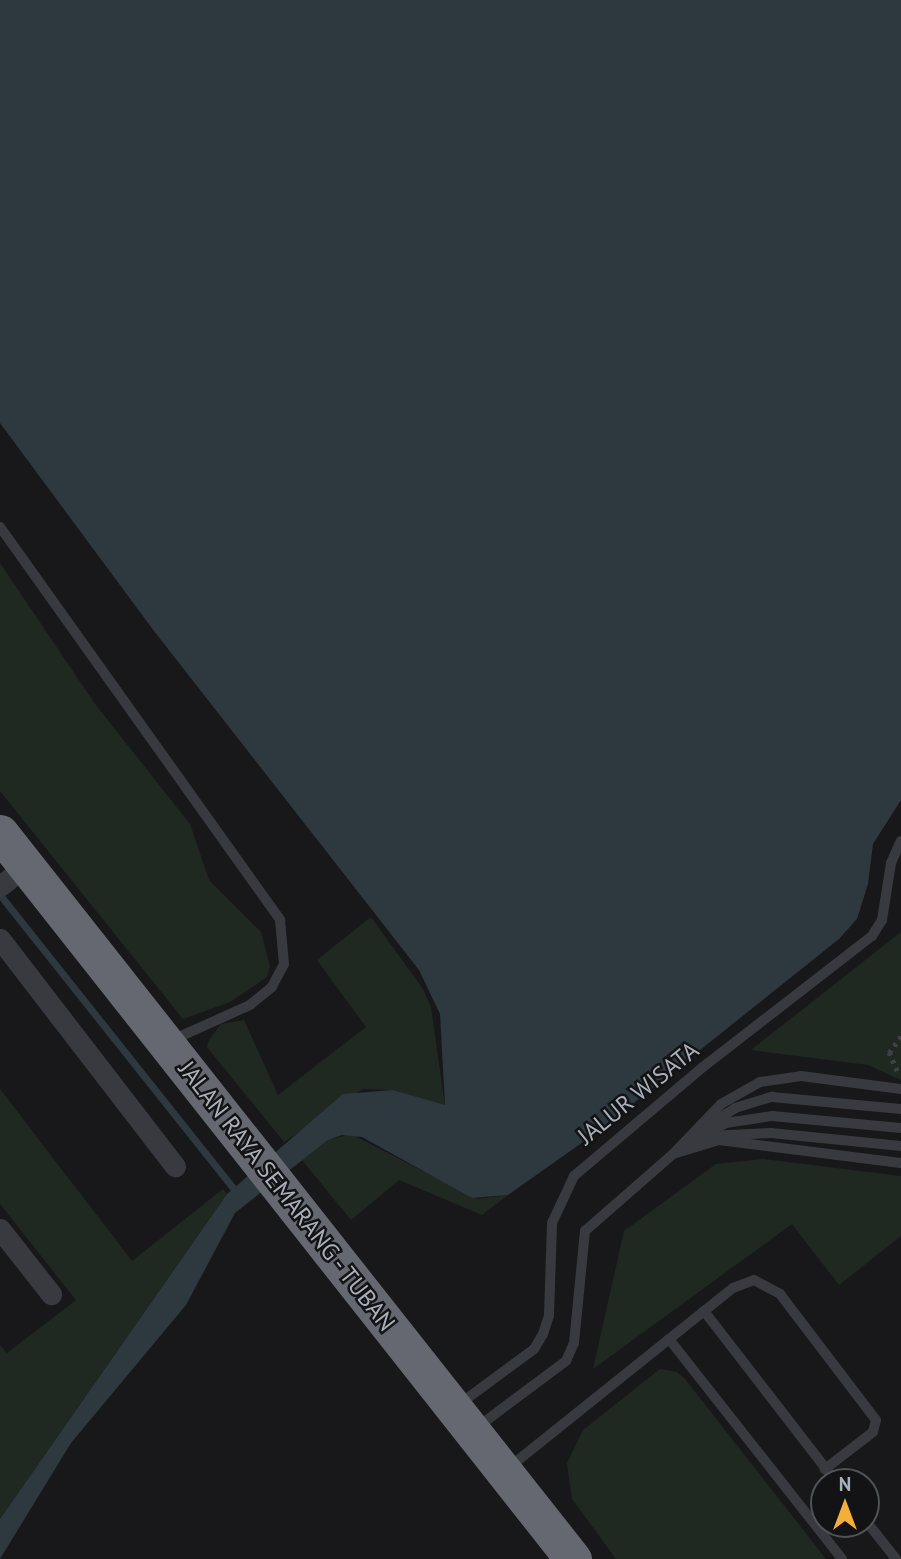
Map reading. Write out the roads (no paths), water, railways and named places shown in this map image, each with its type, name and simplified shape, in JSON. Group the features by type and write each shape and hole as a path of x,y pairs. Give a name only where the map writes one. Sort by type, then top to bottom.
{"highway":[{"name":"JALAN RAYA SEMARANG - TUBAN","path":"1,835 12,877 166,1043 573,1559"}],"street":[{"path":"0,939 175,1166"},
{"path":"0,1229 51,1294"}],"lane":[{"path":"0,527 280,920 284,964 272,987 250,1005 166,1043"},
{"name":"JALUR WISATA","path":"464,1419 534,1349 543,1334 550,1310 552,1223 574,1176 703,1067 872,936 882,920 891,863 901,841"},
{"path":"674,1154 722,1104 768,1080 801,1076 901,1089"},
{"path":"464,1419 566,1361 576,1327 585,1231 720,1117 764,1098 798,1097 901,1109"},
{"path":"674,1154 718,1126 758,1117 797,1116 901,1128"},
{"path":"674,1154 716,1135 745,1132 901,1146"},
{"path":"674,1154 719,1140 793,1153 901,1163"},
{"path":"505,1471 704,1311 746,1281 768,1284 874,1416 876,1429 826,1468"},
{"path":"704,1311 824,1468"},
{"path":"669,1339 842,1559"},
{"path":"880,1536 896,1554"}],"waterway":[{"path":"0,895 238,1194"}]}
